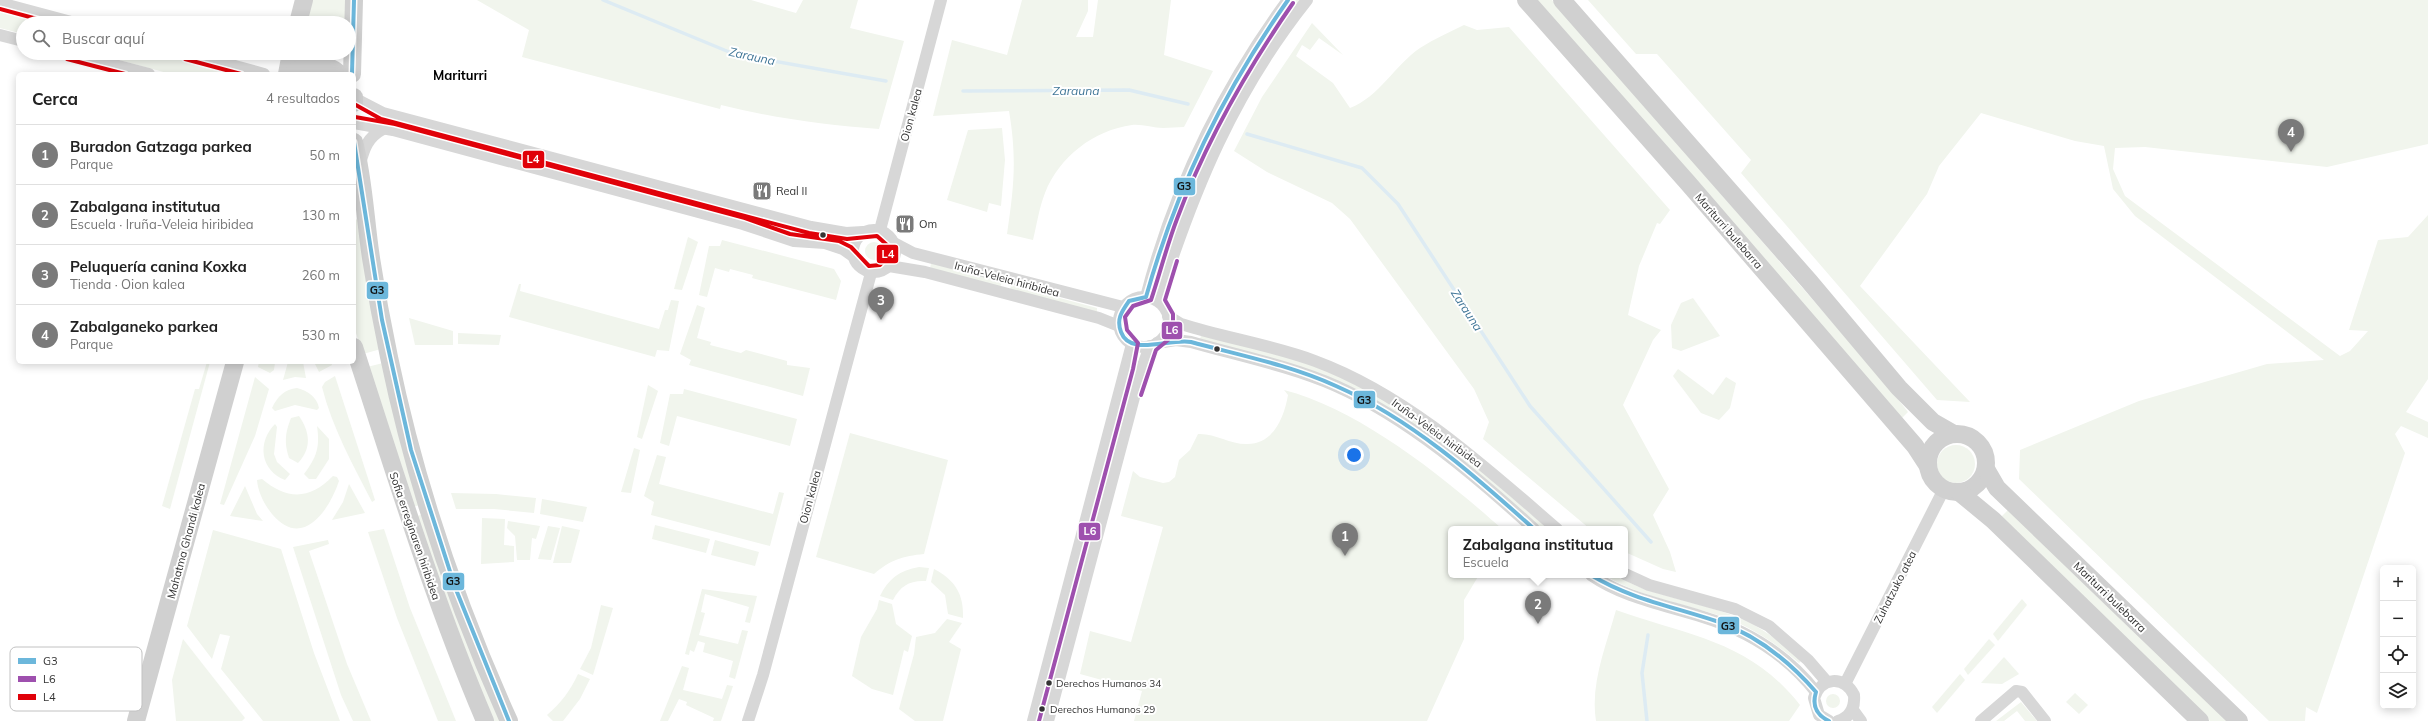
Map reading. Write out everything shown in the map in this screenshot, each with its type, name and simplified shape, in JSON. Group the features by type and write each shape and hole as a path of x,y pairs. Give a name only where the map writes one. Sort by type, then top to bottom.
{"main road":[{"path":"300,16 304,0"},
{"path":"354,0 354,16"},
{"name":"Mariturri bulebarra","path":"1526,0 1688,183 1915,446 1928,466"},
{"path":"1562,0 1804,275 1899,388 1933,422 1954,434"},
{"path":"288,72 291,60"},
{"path":"352,60 352,72"},
{"path":"296,72 309,65 323,65 336,72"},
{"name":"Sofia erreginaren hiribidea","path":"356,150 360,165 371,258 389,356 404,423 442,552 476,645 509,721"},
{"name":"Sofia erreginaren hiribidea","path":"356,353 426,571 454,649 485,721"},
{"name":"Mahatma Ghandi kalea","path":"142,699 234,364"},
{"path":"1952,490 1968,490 1976,485 1986,469 1986,458 1978,443 1965,434 1954,434 1943,437 1934,444 1929,455 1928,466 1931,477 1952,490 1993,520 2200,721"},
{"name":"Mariturri bulebarra","path":"1986,469 1997,488 2239,721"},
{"name":"Mahatma Ghandi kalea","path":"136,721 139,711"}],"street":[{"name":"Oion kalea","path":"880,230 941,0"},
{"path":"1146,297 1170,217 1204,136 1262,36 1288,0"},
{"path":"1158,301 1183,222 1217,142 1271,48 1307,0"},
{"path":"0,3 49,16"},
{"path":"0,35 16,39"},
{"path":"96,60 141,72"},
{"path":"213,60 257,72"},
{"path":"356,99 383,113 811,227 846,233 880,230 888,235 894,243 896,251 889,266 881,272 871,273 862,270 856,264 852,256 843,249 825,243 794,241 743,224 383,129 356,123"},
{"path":"360,165 367,143 375,133 383,129"},
{"path":"852,256 854,243 863,232"},
{"name":"Iruña-Veleia hiribidea","path":"894,243 913,253 1022,283 1123,307"},
{"name":"Iruña-Veleia hiribidea","path":"889,266 925,272 1099,318 1119,326"},
{"name":"Oion kalea","path":"748,721 763,675 871,273"},
{"path":"1048,721 1141,372 1154,344 1165,335 1168,326 1168,316 1164,307 1158,301 1146,297 1133,299 1123,307 1119,316 1119,326 1126,339 1132,344 1154,344"},
{"name":"Iruña-Veleia hiribidea","path":"1168,316 1181,324 1314,360 1352,376 1396,402 1432,427 1495,476 1553,526"},
{"name":"Iruña-Veleia hiribidea","path":"1154,344 1176,340 1191,342 1283,368 1337,387 1374,406 1424,439 1530,526"},
{"path":"1032,721 1132,344"},
{"name":"Zuhatzuko atea","path":"1845,684 1952,490"},
{"path":"1628,575 1649,585 1735,609 1769,626 1808,660 1827,682"},
{"path":"1598,578 1625,592 1658,604 1710,619 1757,639 1785,659 1803,675 1816,692"},
{"path":"1825,720 1815,710 1814,698 1816,692 1827,682 1833,680 1845,684 1854,695 1853,710 1849,716 1838,721"},
{"path":"1981,721 2016,691 2022,692 2045,721"},
{"path":"1853,710 1861,721"}],"shaded area":[{"path":"311,0 347,0 346,16 307,16"},
{"path":"477,0 751,0 796,13 803,0 858,0 850,28 904,41 879,129 819,123 741,110 721,105 720,109 522,57 529,30"},
{"path":"1022,0 1088,0 1088,11 1076,37 1093,37 1098,0 1171,0 1164,55 1213,71 1184,127 1163,128 1132,125 1118,128 1091,139 1069,157 1051,180 1045,193 1033,240 1007,234 1014,172 1013,143 1009,111 933,116 952,40 1007,55"},
{"path":"1295,0 1300,0 1235,99 1213,139 1178,223 1164,266 1158,265 1188,183 1230,99 1261,49"},
{"path":"1533,0 1552,0 1589,42 1886,384 1908,412 1901,419"},
{"path":"1588,0 2428,0 2428,144 2327,167 2145,147 2115,148 2113,169 2125,196 2340,356 2350,351 2368,331 2349,330 2378,240 2408,237 2428,215 2428,379 2406,412 2428,422 2428,438 2401,426 2395,434 2405,453 2317,713 2306,707 2305,721 2269,721 2019,479 2020,450 2139,401 2267,364 2324,360 2135,216 2113,189 2104,146 2075,141 1981,113 1939,166 1927,194 1860,286 1970,402 1937,400 1741,173 1751,160 1657,54 1636,54"},
{"path":"0,9 25,16 16,16 16,32 0,28"},
{"path":"1312,23 1343,55 1319,38 1310,50 1302,45 1296,56 1333,83 1350,108 1370,96 1411,55 1420,48 1442,36 1464,25 1477,30 1509,27 1670,210 1660,224 1657,223 1639,266 1628,315 1661,330 1653,340 1623,405 1669,489 1653,515 1670,552 1676,572 1663,569 1628,553 1628,526 1586,526 1483,439 1489,422 1474,389 1350,219 1332,203 1267,172 1234,151 1262,97"},
{"path":"119,60 188,60 233,72 164,72"},
{"path":"409,126 708,205 707,209 409,129"},
{"path":"1002,128 1005,160 1001,206 989,203 987,212 947,200 968,130"},
{"path":"718,207 824,236 823,240 717,212"},
{"path":"359,219 381,349 363,354 356,333 356,220"},
{"path":"688,237 698,242 682,290 674,289"},
{"path":"722,240 834,269 841,281 836,300 752,278 753,275 730,269 729,272 715,268 707,297 699,295 709,246 720,246"},
{"path":"874,242 880,245 883,251 880,257 874,260 868,257 865,251 868,245"},
{"path":"931,263 1002,282 1000,287 930,269"},
{"path":"519,284 521,284 520,291 659,329 665,310 668,310 671,300 679,301 669,351 657,350 655,357 509,317"},
{"path":"1011,285 1097,308 1097,312 1010,290"},
{"path":"1693,298 1720,336 1681,351 1672,348 1671,325 1681,303"},
{"path":"697,305 705,308 697,338 711,342 710,345 741,353 746,350 787,361 787,365 810,368 803,396 689,365 691,360 680,354"},
{"path":"409,318 453,331 453,345 415,345"},
{"path":"458,333 501,335 499,345 458,344"},
{"path":"1201,335 1312,365 1344,378 1376,395 1437,436 1467,459 1545,526 1539,526 1489,483 1359,391 1200,340"},
{"path":"383,363 420,505 412,507 367,367"},
{"path":"206,364 209,364 170,509 162,506 195,389 199,389"},
{"path":"259,364 275,364 274,370 270,373 258,367"},
{"path":"287,364 303,364 306,378 295,377 283,380"},
{"path":"315,364 332,364 332,365 319,372"},
{"path":"1678,369 1713,395 1726,377 1736,383 1730,408 1719,420 1701,413 1673,376"},
{"path":"1130,375 1135,376 1042,721 1039,721"},
{"path":"335,376 375,500 372,502 344,446 326,402 322,387 325,382"},
{"path":"255,377 269,389 255,436 224,505 220,504"},
{"path":"648,385 658,391 642,439 637,437"},
{"path":"297,388 305,391 314,398 319,408 317,410 295,405 275,411 272,408 276,400 282,394"},
{"path":"684,389 797,419 790,446 677,416 669,446 660,443 670,394 683,394"},
{"path":"1284,390 1313,399 1342,412 1371,429 1427,467 1499,526 1448,526 1448,578 1477,578 1464,600 1464,639 1427,721 1134,721 1142,691 1080,674 1090,631 1131,642 1163,527 1121,516 1133,471 1140,477 1163,483 1169,482 1175,477 1179,460 1190,450 1198,434 1210,435 1240,444 1255,443 1263,440 1270,435 1280,421 1288,395"},
{"path":"299,416 303,422 308,440 306,452 298,463 289,458 286,448 286,438 287,428 291,418"},
{"path":"275,424 277,427 274,454 277,462 290,474 285,480 270,470 264,455 265,439"},
{"path":"317,426 329,439 329,459 316,479 309,479 304,474 315,457 318,446"},
{"path":"850,433 948,460 924,554 910,556 891,562 874,574 816,557"},
{"path":"1952,445 1960,445 1970,450 1974,457 1974,471 1970,478 1960,483 1952,483 1942,478 1940,475 1937,468 1937,460 1942,450 1945,448"},
{"path":"634,448 640,450 631,493 621,492"},
{"path":"657,455 666,457 659,484 773,514 779,492 784,493 770,546 651,515 654,502 644,496"},
{"path":"333,476 337,477 339,481 329,504 313,522 304,527 294,528 283,524 272,514 262,498 257,480 262,479 280,491 289,494 298,494 316,490"},
{"path":"349,484 365,513 332,520 343,502"},
{"path":"245,486 257,514 263,521 230,516"},
{"path":"451,493 496,494 536,498 534,513 494,509 456,509"},
{"path":"542,499 587,507 583,522 540,514"},
{"path":"2009,509 2229,721 2210,721 2000,518"},
{"path":"423,514 502,721 492,721 415,517"},
{"path":"482,518 505,519 504,545 514,546 514,562 481,564"},
{"path":"508,521 540,526 536,539 532,538 530,560 517,560 515,536 507,528"},
{"path":"655,525 710,539 706,553 652,539"},
{"path":"548,526 560,528 551,560 538,559"},
{"path":"562,526 580,530 571,563 553,563"},
{"path":"384,529 410,608 456,721 438,721 397,618 368,532"},
{"path":"213,530 281,549 314,653 340,721 263,721 221,669 230,636 220,634 212,659 187,626"},
{"path":"328,540 329,544 309,551 347,664 371,721 353,721 341,695 293,547"},
{"path":"715,540 759,552 755,566 711,555"},
{"path":"919,567 929,568 926,581 906,585 899,591 893,600 880,596 895,576 906,570"},
{"path":"934,569 948,578 957,589 962,602 963,618 948,614 945,595 931,582"},
{"path":"1610,578 1619,578 1644,589 1720,611 1744,620 1782,643 1802,660 1799,663 1758,633 1735,622 1711,613 1643,593"},
{"path":"702,589 757,596 750,623 745,622 749,607 705,594 701,612 705,613 699,635 738,644 742,630 748,631 735,679 729,677 733,661 703,652 705,643 698,641 694,652 690,650 689,655 685,654"},
{"path":"2022,599 2027,605 1998,641 1993,634"},
{"path":"879,600 892,604 896,624 912,636 908,652 904,650 893,695 872,689 852,676 861,637 877,609"},
{"path":"601,605 613,608 593,675 580,669 591,648"},
{"path":"1616,610 1692,634 1738,653 1760,666 1780,683 1800,705 1789,721 1596,721 1595,693 1597,679"},
{"path":"947,619 962,623 949,642 961,649 943,721 915,721 899,709 914,654 916,637 935,633"},
{"path":"183,639 245,718 242,721 176,721 172,680"},
{"path":"1989,639 1995,645 1968,675 1964,669"},
{"path":"2004,657 2019,674 2002,684 1981,683"},
{"path":"682,666 689,668 683,690 722,699 727,685 733,686 721,721 713,721 714,718 686,705 687,702 679,699 668,721 660,721"},
{"path":"578,674 590,679 580,699 563,721 553,721 547,715 565,696"},
{"path":"1960,674 1965,680 1937,713 1932,707"},
{"path":"2075,693 2088,705 2079,714 2066,702"},
{"path":"1833,694 1838,696 1840,701 1838,706 1833,708 1828,706 1826,701 1828,696"},
{"path":"2021,702 2037,721 2025,721 2017,711 2004,721 1996,721"}],"waterway":[{"name":"Zarauna","path":"603,0 734,54 886,81"},
{"name":"Zarauna","path":"963,91 1129,90 1188,104"},
{"name":"Zarauna","path":"1247,134 1362,168 1398,204 1530,406 1651,542"},
{"name":"Zarauna","path":"1647,721 1642,673 1648,635"}],"transit line":[{"name":"G3","path":"354,0 354,16"},
{"name":"G3","path":"1288,0 1264,35 1222,106 1187,179 1158,257 1146,297 1129,301 1119,319 1121,332 1126,339 1133,344 1151,345 1182,341 1191,342 1283,366 1319,379 1364,399 1416,432 1441,450 1531,526"},
{"name":"L6","path":"1039,721 1133,369 1138,343 1127,330 1125,317 1133,306 1151,300 1173,229 1188,190 1214,134 1259,54 1293,3"},
{"name":"L4","path":"0,9 26,16"},
{"name":"L4","path":"71,60 117,72"},
{"name":"L4","path":"189,60 234,72"},
{"name":"G3","path":"352,60 352,72"},
{"name":"L4","path":"356,105 381,119 809,233 847,239 877,236 887,245 888,256 880,265 869,266 851,247 839,241 790,234 745,218 395,124 356,117"},
{"name":"G3","path":"356,155 382,320 411,450 455,587 509,721"},
{"name":"L6","path":"1141,395 1156,350 1168,340 1173,328 1173,314 1165,300 1177,261"},
{"name":"G3","path":"1597,578 1621,590 1653,602 1719,622 1747,634 1784,660 1806,681 1816,692 1815,705 1818,713 1829,721"}],"place":[{"name":"Zabalganeko parkea","path":"2291,152"},
{"name":"Real II","path":"762,191"},
{"name":"Om","path":"905,224"},
{"name":"Peluquería canina Koxka","path":"881,320"},
{"name":"Buradon Gatzaga parkea","path":"1345,556"},
{"name":"Zabalgana institutua","path":"1538,624"},
{"name":"Derechos Humanos 34","path":"1049,683"},
{"name":"Derechos Humanos 29","path":"1042,709"}],"district":[{"name":"Mariturri","path":"460,75"}]}
